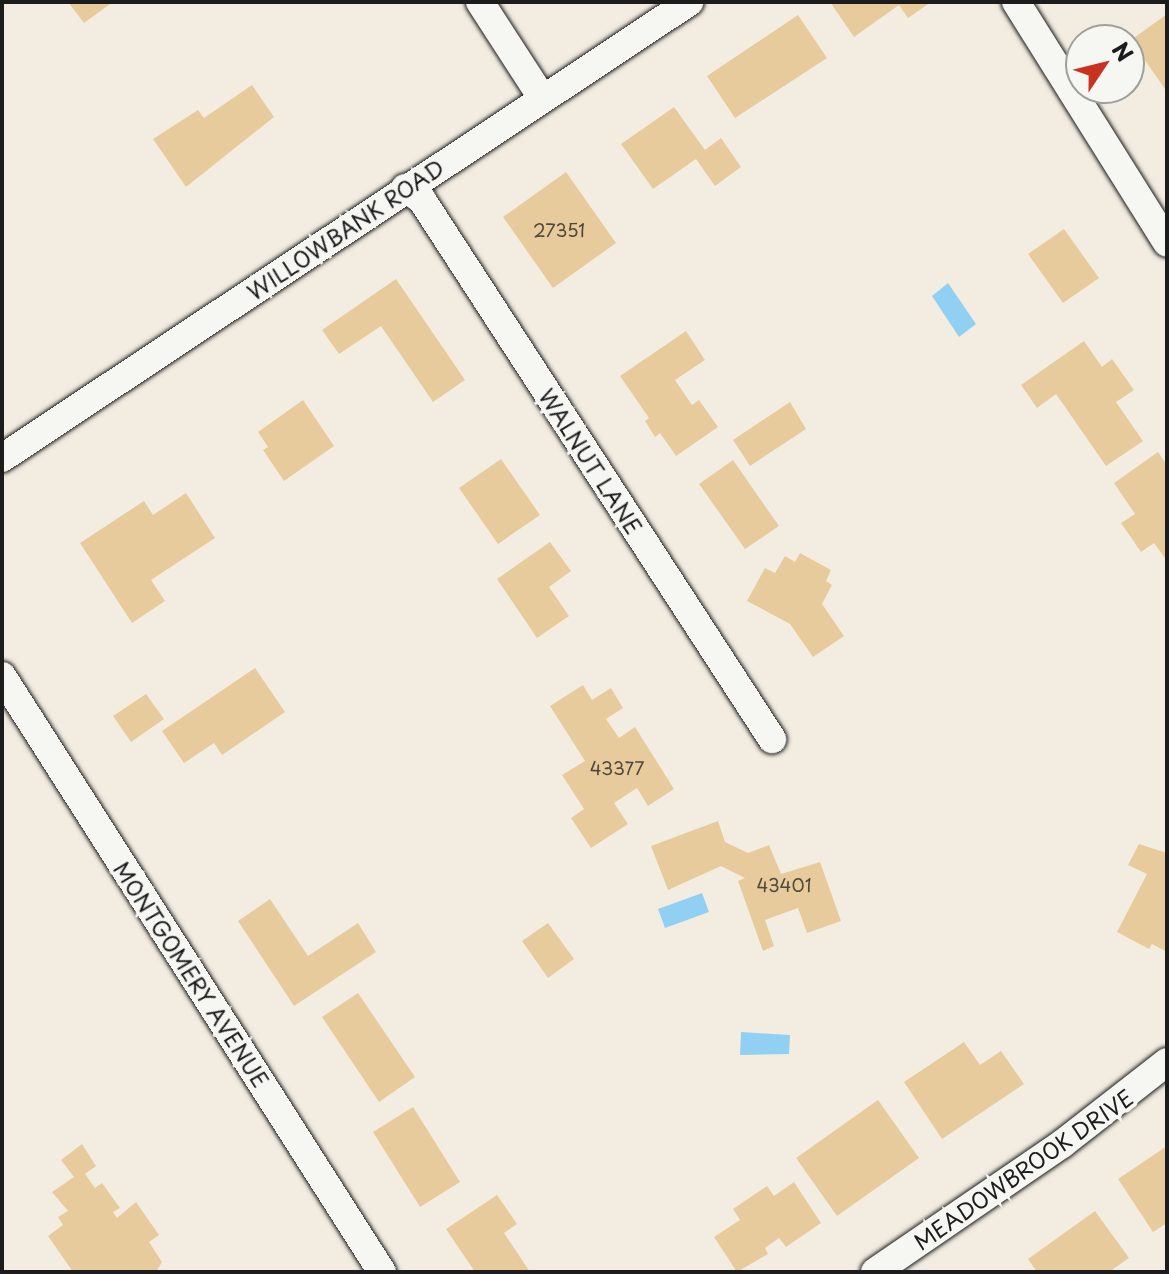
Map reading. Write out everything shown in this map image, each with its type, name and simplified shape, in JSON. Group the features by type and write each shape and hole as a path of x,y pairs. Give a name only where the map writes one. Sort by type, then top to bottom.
{"street":[{"path":"480,2 542,98"},
{"name":"WILLOWBANK ROAD","path":"2,458 689,2"},
{"path":"1016,2 1167,243"},
{"name":"WALNUT LANE","path":"405,188 422,200 772,739"},
{"name":"MONTGOMERY AVENUE","path":"2,676 382,1272"},
{"name":"MEADOWBROOK DRIVE","path":"875,1272 1062,1144 1167,1062"}],"water":[{"path":"948,283 976,324 959,337 932,296"},
{"path":"702,893 709,912 665,928 658,909"},
{"path":"741,1032 790,1035 789,1054 740,1055"}],"building":[{"path":"68,2 113,2 84,23"},
{"path":"830,2 931,2 908,18 899,5 854,37"},
{"path":"1167,14 1167,92 1145,60 1145,30"},
{"path":"798,15 827,58 735,118 707,76"},
{"path":"252,85 274,117 186,187 153,139 198,110 204,118"},
{"path":"674,107 705,150 721,138 741,167 715,186 696,159 653,189 621,144"},
{"path":"566,172 616,243 553,288 503,217"},
{"path":"1064,229 1099,278 1063,303 1028,254"},
{"path":"396,279 465,380 433,402 381,326 339,354 322,330"},
{"path":"686,331 705,360 675,380 692,405 699,400 718,427 676,456 660,433 655,437 645,421 649,418 620,376"},
{"path":"1084,341 1102,367 1112,359 1134,390 1116,402 1143,441 1106,466 1056,394 1037,408 1021,385"},
{"path":"303,400 334,446 284,481 263,450 268,447 258,432"},
{"path":"790,402 806,429 750,466 733,440"},
{"path":"1158,452 1167,465 1167,561 1154,543 1141,552 1121,523 1135,514 1114,483"},
{"path":"501,459 540,515 498,544 459,488"},
{"path":"733,460 779,526 745,549 699,484"},
{"path":"186,493 215,538 151,580 165,601 132,623 80,543 144,501 153,515"},
{"path":"550,542 571,571 549,587 569,616 537,638 497,579"},
{"path":"800,553 831,570 826,581 832,585 822,604 844,636 813,657 790,624 747,601 765,568 775,573 785,556 795,562"},
{"path":"255,668 285,712 222,755 214,743 184,763 162,731"},
{"path":"583,685 592,700 611,688 623,708 606,719 619,738 635,727 674,789 648,806 637,788 614,803 628,824 591,848 571,818 584,809 562,775 585,761 550,706"},
{"path":"146,694 164,719 131,742 113,716"},
{"path":"718,821 725,842 748,853 769,845 781,874 820,862 841,921 807,933 798,908 765,920 774,946 763,951 738,881 745,878 721,866 668,890 651,846"},
{"path":"1139,844 1167,853 1167,952 1152,944 1149,949 1117,932 1147,874 1128,865"},
{"path":"270,899 308,956 358,923 376,952 294,1006 238,921"},
{"path":"548,923 574,959 548,978 522,941"},
{"path":"358,993 415,1077 379,1102 322,1017"},
{"path":"964,1042 980,1065 1001,1051 1024,1084 942,1139 904,1082"},
{"path":"878,1100 919,1158 837,1216 796,1158"},
{"path":"413,1107 460,1182 420,1207 373,1132"},
{"path":"82,1144 96,1166 85,1174 95,1188 102,1183 120,1208 113,1212 117,1218 136,1202 159,1235 149,1242 162,1262 156,1272 73,1272 48,1236 63,1225 58,1217 68,1211 52,1192 74,1177 61,1160"},
{"path":"1167,1146 1167,1223 1153,1232 1118,1179"},
{"path":"794,1182 821,1223 786,1247 779,1238 765,1248 768,1254 737,1272 714,1237 740,1220 733,1209 767,1186 774,1196"},
{"path":"497,1195 517,1224 504,1233 530,1272 475,1272 446,1229"},
{"path":"1095,1211 1129,1258 1109,1272 1037,1272 1028,1259"}]}
